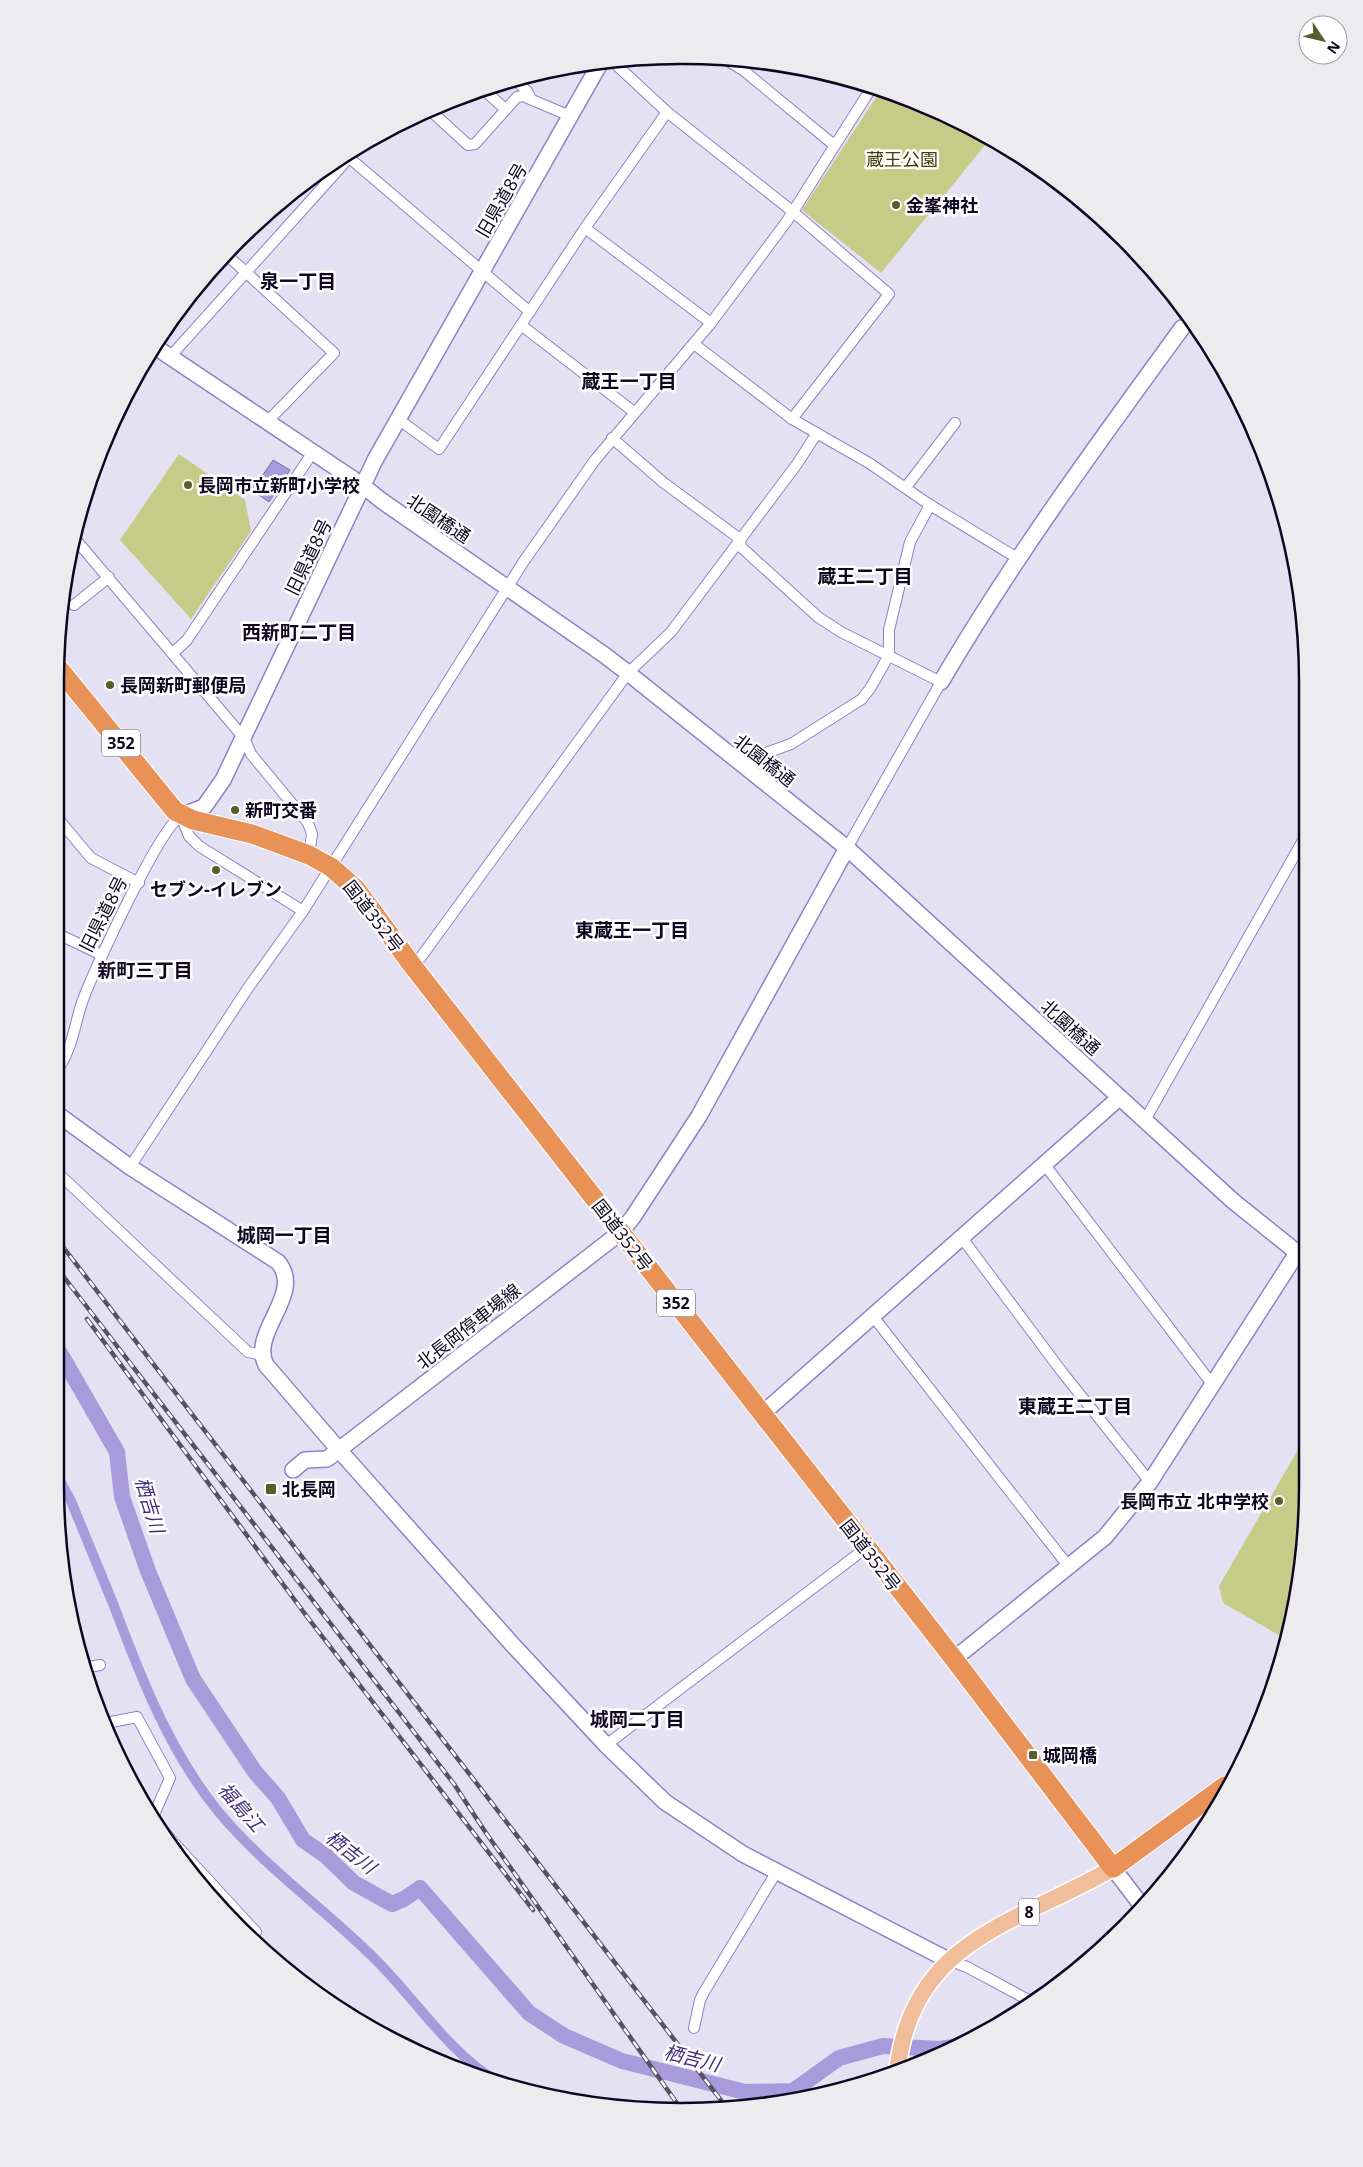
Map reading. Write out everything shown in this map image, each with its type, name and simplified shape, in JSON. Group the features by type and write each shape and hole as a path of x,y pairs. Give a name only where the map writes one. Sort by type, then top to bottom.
{"highway":[{"name":"352","path":"64,675 181,816"},
{"name":"国道352号","path":"181,816 252,834 309,855 331,867 356,889 412,965 954,1659 1113,1868"},
{"path":"1113,1868 1217,1792"}],"main road":[{"name":"8","path":"899,2063 904,2033 912,2009 948,1960 986,1933 1113,1868"}],"street":[{"path":"622,67 667,112 792,212 889,294 792,419"},
{"path":"737,67 834,145"},
{"name":"旧県道8号","path":"64,1058 75,1036 83,1000 102,955 139,883 171,824 181,816 193,813 208,801 223,780 362,485 596,70"},
{"path":"521,85 527,90 531,99"},
{"path":"130,1167 248,988 303,911 558,511 612,438 711,323 792,212 868,93"},
{"path":"490,95 506,109"},
{"path":"435,115 468,145 475,144 517,97 523,96 570,116"},
{"path":"398,419 439,449 586,228 667,112"},
{"path":"351,160 452,248 482,270 530,312"},
{"path":"169,358 336,169"},
{"path":"586,228 711,323"},
{"path":"231,259 334,353 266,423"},
{"path":"846,848 941,682 1019,559 1094,449 1185,323"},
{"path":"521,325 634,412"},
{"path":"694,344 792,419 906,487 930,505 1019,559"},
{"name":"北園橋通","path":"160,351 266,423 362,485 628,674 846,848 1233,1201 1299,1255"},
{"path":"906,487 955,423"},
{"path":"412,965 421,958 628,674 670,632 797,464 817,433"},
{"path":"612,438 664,483 740,539 741,548 818,617 840,632 941,682"},
{"path":"173,653 187,640 313,452"},
{"path":"738,763 791,744 862,699 889,655 889,630 910,542 930,505"},
{"path":"80,544 244,738 251,754 308,823 312,834 309,855"},
{"path":"74,605 109,577"},
{"path":"181,816 190,836 199,846 303,911"},
{"path":"64,826 91,858 139,883"},
{"path":"1145,1120 1299,847"},
{"name":"北長岡停車場線","path":"293,1470 305,1460 328,1460 338,1450 621,1232 633,1218 699,1116 846,848"},
{"path":"64,937 102,955"},
{"path":"762,1414 1119,1098"},
{"path":"64,1119 130,1167 273,1259 282,1268 285,1276 284,1290 265,1338 262,1355 266,1365 338,1450 511,1643 606,1745 665,1802 729,1846 1026,1999"},
{"path":"1045,1165 1212,1384"},
{"path":"64,1179 248,1352 262,1355"},
{"path":"962,1238 1062,1372 1150,1482"},
{"path":"954,1659 1105,1537 1150,1482 1212,1384 1299,1257"},
{"path":"872,1315 1069,1567"},
{"path":"606,1745 866,1548"},
{"path":"92,1667 100,1665"},
{"path":"111,1721 137,1717 170,1778 157,1810"},
{"path":"1113,1868 1138,1902"},
{"path":"694,2028 700,2000 704,1992 778,1871"},
{"path":"245,1922 256,1932"}],"green space":[{"name":"蔵王公園","path":"877,96 955,127 986,144 881,273 802,210"},
{"path":"179,454 245,500 251,531 191,619 120,540"},
{"name":"長岡市立 北中学校","path":"1299,1448 1298,1526 1294,1566 1280,1636 1223,1603 1219,1586"}],"shaded area":[{"path":"273,460 290,470 269,502 252,490 251,487 255,481 258,482"}],"waterway":[{"name":"栖吉川","path":"64,1360 117,1452 122,1497 148,1571 193,1679 255,1772 278,1798 303,1840 326,1856 354,1883 392,1904 404,1899 420,1888 529,2013 564,2036 622,2061 745,2092 793,2091 839,2058 883,2046 935,2049"},
{"name":"福島江","path":"64,1488 71,1501 146,1686 170,1738 200,1787 235,1831 376,1960 448,2041 478,2068"}],"railway":[{"path":"64,1248 722,2102"},
{"path":"64,1277 454,1784 486,1833 677,2103"},
{"path":"87,1319 308,1618 533,1910"}],"place":[{"name":"金峯神社","path":"896,205"},
{"name":"長岡市立新町小学校","path":"188,485"},
{"name":"長岡新町郵便局","path":"110,685"},
{"name":"新町交番","path":"235,810"},
{"name":"セブン-イレブン","path":"216,870"},
{"name":"北長岡","path":"271,1489"},
{"name":"長岡市立 北中学校","path":"1279,1501"},
{"name":"城岡橋","path":"1033,1755"}],"district":[{"name":"泉一丁目","path":"298,281"},
{"name":"蔵王一丁目","path":"629,381"},
{"name":"蔵王二丁目","path":"865,576"},
{"name":"西新町二丁目","path":"299,632"},
{"name":"東蔵王一丁目","path":"632,930"},
{"name":"新町三丁目","path":"145,970"},
{"name":"城岡一丁目","path":"284,1235"},
{"name":"東蔵王二丁目","path":"1075,1406"},
{"name":"城岡二丁目","path":"637,1719"}]}
